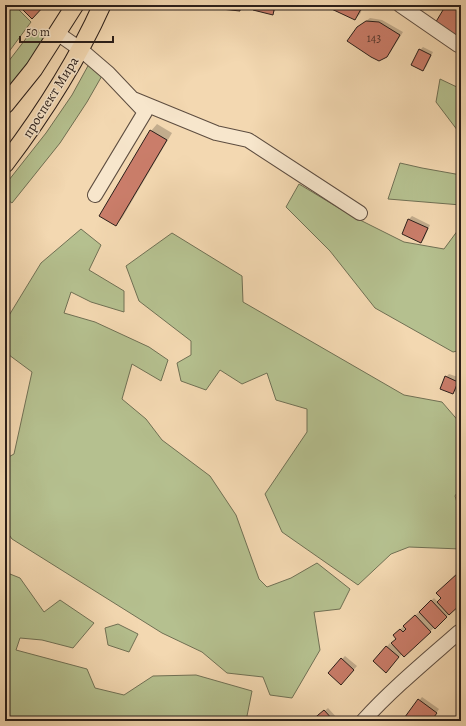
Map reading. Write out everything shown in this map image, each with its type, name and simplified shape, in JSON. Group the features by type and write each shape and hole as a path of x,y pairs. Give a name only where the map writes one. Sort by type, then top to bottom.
{"main road":[{"name":"проспект Мира","path":"5,105 34,69 75,5"},
{"name":"проспект Мира","path":"5,164 34,127 56,91 91,29 102,5"}],"street":[{"path":"400,5 458,45"},
{"path":"57,33 80,49 108,73 145,112 95,195"},
{"path":"133,99 216,133 248,140 360,213"},
{"path":"363,721 374,708 459,632 461,632"}],"green space":[{"path":"5,5 21,5 18,9 31,22 5,57"},
{"path":"34,28 48,38 5,94 5,66"},
{"path":"89,64 103,74 87,102 60,143 12,203 5,198 5,185 46,133 72,95"},
{"path":"440,79 461,89 461,135 436,102"},
{"path":"400,163 461,175 461,205 388,199"},
{"path":"299,184 352,216 404,242 444,249 461,226 461,350 453,352 375,308 330,251 286,207"},
{"path":"81,229 101,245 89,270 124,291 124,312 91,302 71,292 64,313 95,322 149,347 168,360 161,381 132,364 122,399 146,419 162,440 210,476 236,515 259,579 267,587 291,578 317,563 350,589 340,609 314,612 320,650 292,698 270,695 263,677 227,673 202,652 162,633 12,539 5,529 5,459 14,454 32,372 5,352 5,322 41,263"},
{"path":"172,233 242,276 243,302 404,395 442,402 461,424 461,486 455,496 461,515 461,549 409,547 391,554 358,585 282,532 265,494 307,432 307,409 276,400 267,373 242,384 220,370 206,390 181,381 177,363 191,355 191,341 139,301 126,266"},
{"path":"5,572 20,578 44,612 60,600 94,623 73,648 42,640 20,638 16,650 87,669 95,688 124,695 153,676 196,675 252,691 246,721 5,721"},
{"path":"118,624 138,634 129,652 108,645 105,628"}],"building":[{"path":"25,5 45,5 32,19 22,9"},
{"path":"240,5 240,11 193,6"},
{"path":"254,5 275,5 273,15 253,10"},
{"path":"323,5 356,5 361,9 355,20"},
{"path":"446,5 461,5 461,31 457,38 434,25"},
{"path":"366,21 379,22 400,35 387,57 379,61 347,41 357,27"},
{"path":"419,49 431,55 423,71 411,65"},
{"path":"150,130 167,140 116,226 99,216"},
{"path":"408,219 428,228 421,243 402,234"},
{"path":"445,376 458,382 453,394 440,389"},
{"path":"458,573 461,576 461,604 449,615 437,602 441,598 436,593"},
{"path":"431,600 447,617 435,629 419,612"},
{"path":"415,615 431,632 404,657 391,643 396,639 393,635 400,629 403,632 406,629 403,626"},
{"path":"386,646 399,657 386,673 373,661"},
{"path":"341,658 354,670 341,685 328,673"},
{"path":"418,699 437,713 431,721 402,721"},
{"path":"324,710 334,721 311,721"}]}
